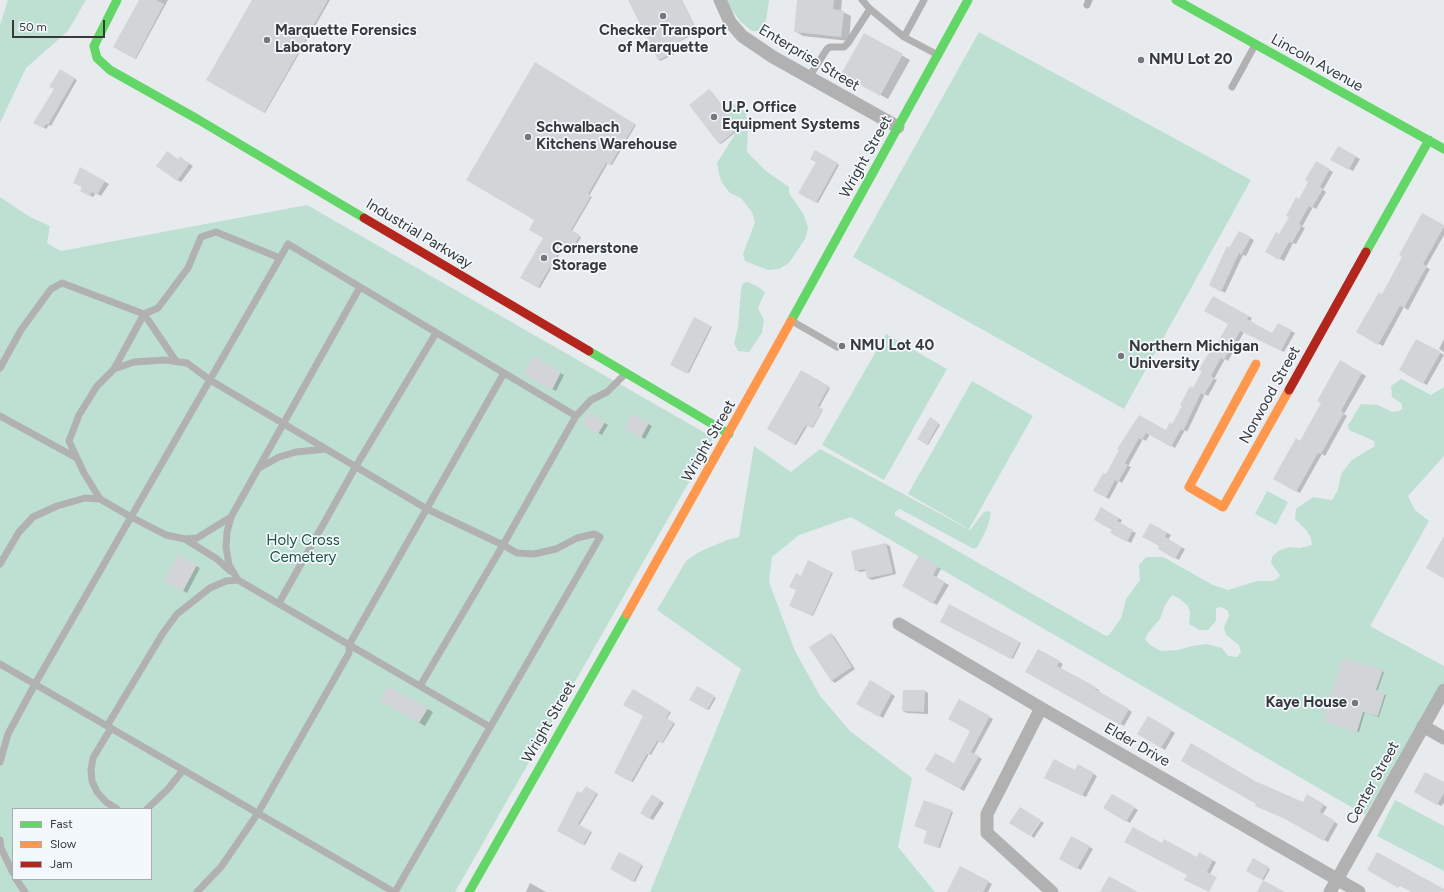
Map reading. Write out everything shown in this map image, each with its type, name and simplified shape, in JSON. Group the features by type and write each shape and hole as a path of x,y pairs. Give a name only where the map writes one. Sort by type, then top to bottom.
{"street":[{"name":"Industrial Parkway","path":"117,0 100,31 94,46 97,58 110,70 199,120 729,434"},
{"name":"Enterprise Street","path":"720,0 730,22 742,36 773,57 898,127"},
{"name":"Wright Street","path":"469,892 729,434 968,0"},
{"name":"Lincoln Avenue","path":"1176,0 1444,149"},
{"name":"Norwood Street","path":"1256,364 1189,487 1224,507 1429,140"},
{"name":"Elder Drive","path":"900,624 1041,708 1359,892"},
{"name":"Center Street","path":"1330,892 1444,690"},
{"path":"1041,708 987,814 987,833 1052,892"},
{"path":"1423,726 1444,738"}],"lane":[{"path":"862,0 870,9 904,37 938,55"},
{"path":"904,37 924,0"},
{"path":"809,77 826,49 830,47 844,47 848,43 870,9"},
{"path":"1232,87 1255,45"},
{"path":"100,499 75,457 70,441 79,416 97,386 114,369 144,314 158,308 188,268 201,237 216,232 280,258"},
{"path":"0,762 8,734 34,684 288,244 576,416"},
{"path":"0,368 21,330 51,290 62,283 144,314 176,361"},
{"path":"238,580 229,565 226,547 227,532 231,518 360,287"},
{"path":"792,321 837,347"},
{"path":"278,603 356,466 436,333"},
{"path":"0,664 394,892 600,537 594,534 577,538 556,549 534,554 517,553 427,509 210,380 187,363 176,361 134,362 114,369"},
{"path":"197,892 221,866 258,813 349,653 349,645 504,373"},
{"path":"420,686 503,545 576,416 591,400 607,392 626,373"},
{"path":"0,416 75,457"},
{"path":"259,468 279,457 291,453 327,449"},
{"path":"0,564 19,532 33,518 57,506 85,498 100,499 166,535 184,539 197,538 231,518"},
{"path":"184,539 217,559 238,580 490,727"},
{"path":"115,808 106,802 97,792 92,781 90,770 93,758 109,727 163,633 177,614 210,588 226,581 238,580"},
{"path":"148,808 168,789 183,770"},
{"path":"0,840 1,848 12,871"},
{"path":"17,880 25,892"}],"green space":[{"path":"8,0 86,0 68,31 26,68 0,123 0,25"},
{"path":"726,0 769,0 766,21 761,31 752,31 741,22"},
{"path":"979,32 1251,180 1124,409 853,257"},
{"path":"732,104 738,105 745,112 748,122 747,152 766,171 789,187 789,193 804,215 808,228 805,239 789,263 779,269 768,270 745,261 743,254 755,222 752,212 741,198 730,193 722,183 719,174 717,163 734,136 736,128 728,112"},
{"name":"Holy Cross Cemetery","path":"0,197 30,217 50,226 47,243 61,251 307,205 714,438 455,892 0,892"},
{"path":"748,282 765,292 758,308 764,320 762,333 749,352 738,351 734,343 738,327 741,289 743,283"},
{"path":"886,334 947,369 884,480 822,445"},
{"path":"1401,379 1431,395 1444,387 1444,456 1408,496 1415,510 1429,521 1370,626 1444,666 1444,683 1365,815 851,517 799,535 772,557 769,582 795,651 820,696 850,731 912,778 898,847 935,892 650,892 741,669 657,610 686,561 699,552 727,540 739,537 754,446 791,472 820,449 970,530 984,512 988,511 991,513 988,526 977,548 972,548 900,509 895,512 895,515 1106,636 1110,634 1121,618 1126,599 1140,580 1139,565 1146,557 1163,557 1213,585 1228,590 1257,581 1273,581 1278,578 1280,575 1271,563 1272,557 1278,551 1289,547 1300,548 1312,545 1311,538 1307,531 1295,519 1296,509 1313,497 1332,500 1338,490 1341,474 1352,460 1375,446 1374,441 1349,430 1348,425 1361,404 1378,405 1392,412 1402,409 1402,404 1392,397 1391,386","holes":["1172,595 1180,599 1188,606 1190,612 1189,624 1199,630 1208,630 1216,621 1216,608 1221,607 1228,611 1229,616 1224,627 1226,635 1239,645 1241,652 1237,657 1228,656 1222,648 1206,644 1178,650 1161,651 1150,645 1145,639 1160,619 1165,605"]},
{"path":"972,381 1033,416 969,529 908,494"},
{"path":"1267,491 1288,502 1276,525 1255,514"},
{"path":"1395,800 1444,826 1444,871 1377,836"}],"building":[{"path":"139,0 156,0 164,4 135,59 113,47"},
{"name":"Marquette Forensics Laboratory","path":"252,0 328,0 264,113 206,80"},
{"name":"Checker Transport of Marquette","path":"628,0 682,0 697,31 670,46 674,53 658,60"},
{"path":"797,0 834,0 833,9 844,11 841,37 794,32"},
{"path":"864,33 903,54 880,96 841,74"},
{"path":"535,62 635,124 610,165 606,163 588,194 591,196 571,230 580,235 570,253 561,248 538,288 520,278 543,238 529,230 534,220 466,180"},
{"path":"60,69 75,78 48,125 46,124 43,128 33,123 54,89 49,87"},
{"name":"U.P. Office Equipment Systems","path":"709,89 739,128 719,144 689,105"},
{"path":"1338,146 1356,156 1349,170 1330,160"},
{"path":"815,150 838,163 816,203 798,193 816,162 810,159"},
{"path":"167,151 178,159 180,156 189,164 177,181 156,166"},
{"path":"1316,161 1330,169 1320,187 1323,189 1312,208 1309,206 1299,224 1302,225 1292,243 1289,242 1279,260 1265,252 1276,232 1279,234 1289,217 1286,216 1296,197 1299,199 1308,182 1305,180"},
{"path":"80,167 105,181 97,195 92,192 89,196 80,191 82,187 73,183"},
{"path":"1422,213 1444,225 1444,227 1423,264 1427,266 1404,308 1400,306 1378,345 1356,332 1379,292 1382,294 1402,257 1399,255"},
{"path":"1239,231 1251,237 1241,255 1239,253 1221,292 1209,285 1227,246 1229,248"},
{"path":"1213,296 1249,316 1247,319 1272,333 1278,323 1292,330 1281,351 1240,331 1224,360 1221,358 1211,376 1214,378 1204,395 1201,393 1183,431 1181,429 1171,447 1146,433 1142,440 1139,438 1125,463 1128,465 1118,482 1115,480 1106,498 1093,491 1103,473 1106,474 1119,450 1117,449 1139,415 1166,430 1170,422 1172,424 1182,406 1180,405 1190,386 1193,388 1202,371 1199,369 1210,351 1212,352 1228,324 1204,311"},
{"path":"694,317 711,326 687,374 670,365"},
{"path":"1416,339 1441,352 1423,384 1399,370"},
{"path":"533,356 561,372 552,390 523,374"},
{"path":"1340,360 1362,373 1341,411 1344,413 1321,454 1318,453 1296,492 1273,479 1296,438 1300,441 1321,403 1317,401"},
{"path":"801,370 829,386 818,406 823,409 812,428 806,425 794,445 767,429"},
{"path":"589,412 605,422 598,434 582,424"},
{"path":"632,414 649,423 641,438 624,428"},
{"path":"930,417 939,423 927,445 917,439"},
{"path":"1101,507 1119,518 1117,521 1133,530 1127,542 1110,533 1112,530 1094,520"},
{"path":"1150,523 1167,532 1165,537 1182,547 1175,559 1158,549 1159,546 1142,537"},
{"path":"1444,536 1444,579 1426,568"},
{"path":"886,543 893,573 867,578 865,569 855,571 851,551"},
{"path":"178,555 197,565 183,591 163,581"},
{"path":"919,555 938,566 933,575 945,582 933,604 902,586"},
{"path":"808,560 832,572 812,616 789,606 796,590 789,587 796,573 801,576"},
{"path":"949,604 1020,642 1011,659 940,622"},
{"path":"831,633 852,667 831,681 809,647"},
{"path":"1038,649 1060,661 1057,666 1096,687 1095,689 1129,709 1120,725 1025,672"},
{"name":"Kaye House","path":"1343,657 1383,670 1376,690 1385,693 1378,716 1363,712 1357,732 1323,721"},
{"path":"870,680 892,693 879,717 856,704"},
{"path":"388,686 428,708 419,723 380,701"},
{"path":"697,686 715,696 707,710 689,700"},
{"path":"633,689 670,711 666,718 674,722 662,743 657,741 649,755 647,754 631,782 614,773 643,716 623,705"},
{"path":"903,690 925,690 924,712 902,711"},
{"path":"959,699 990,716 971,752 979,756 960,789 925,770 935,753 954,763 970,731 948,719"},
{"path":"1148,716 1172,730 1161,748 1137,734"},
{"path":"1191,743 1255,781 1303,802 1307,794 1324,804 1320,812 1335,821 1324,841 1285,819 1255,806 1256,804 1181,761"},
{"path":"1054,759 1075,770 1078,764 1094,773 1082,796 1044,778"},
{"path":"1425,772 1444,782 1444,793 1437,805 1414,792"},
{"path":"586,786 597,793 578,824 591,831 583,845 557,831 577,791 581,793"},
{"path":"652,794 661,800 649,819 640,813"},
{"path":"1112,794 1135,807 1126,822 1103,808"},
{"path":"924,800 952,810 938,848 923,843 927,831 914,826"},
{"path":"1020,807 1041,820 1030,836 1009,823"},
{"path":"1133,827 1162,843 1164,839 1197,857 1199,852 1213,860 1207,872 1217,877 1209,892 1184,880 1187,875 1124,842"},
{"path":"1071,836 1090,846 1077,869 1059,859"},
{"path":"619,852 642,864 633,882 610,869"},
{"path":"1377,852 1444,889 1444,892 1411,892 1400,886 1398,888 1367,870"},
{"path":"1253,858 1269,867 1262,880 1246,871"},
{"path":"960,866 989,881 983,892 947,892"},
{"path":"1109,876 1138,892 1100,892"},
{"path":"1263,880 1285,892 1257,892"}],"traffic: fast":[{"path":"117,0 94,46 97,58 110,70 199,120 364,218"},
{"path":"791,321 968,0"},
{"path":"1176,0 1444,149"},
{"path":"1366,252 1429,140"},
{"path":"589,351 729,434"},
{"path":"469,892 627,614"}],"traffic: slow":[{"path":"627,614 791,321"},
{"path":"1256,364 1189,487 1223,507 1289,390"}],"traffic: jam":[{"path":"364,218 589,351"},
{"path":"1289,390 1366,252"}],"place":[{"name":"Checker Transport of Marquette","path":"663,16"},
{"name":"Marquette Forensics Laboratory","path":"267,40"},
{"name":"NMU Lot 20","path":"1141,60"},
{"name":"U.P. Office Equipment Systems","path":"714,117"},
{"name":"Schwalbach Kitchens Warehouse","path":"528,137"},
{"name":"Cornerstone Storage","path":"544,258"},
{"name":"NMU Lot 40","path":"842,346"},
{"name":"Northern Michigan University","path":"1121,356"},
{"name":"Kaye House","path":"1355,703"}]}
